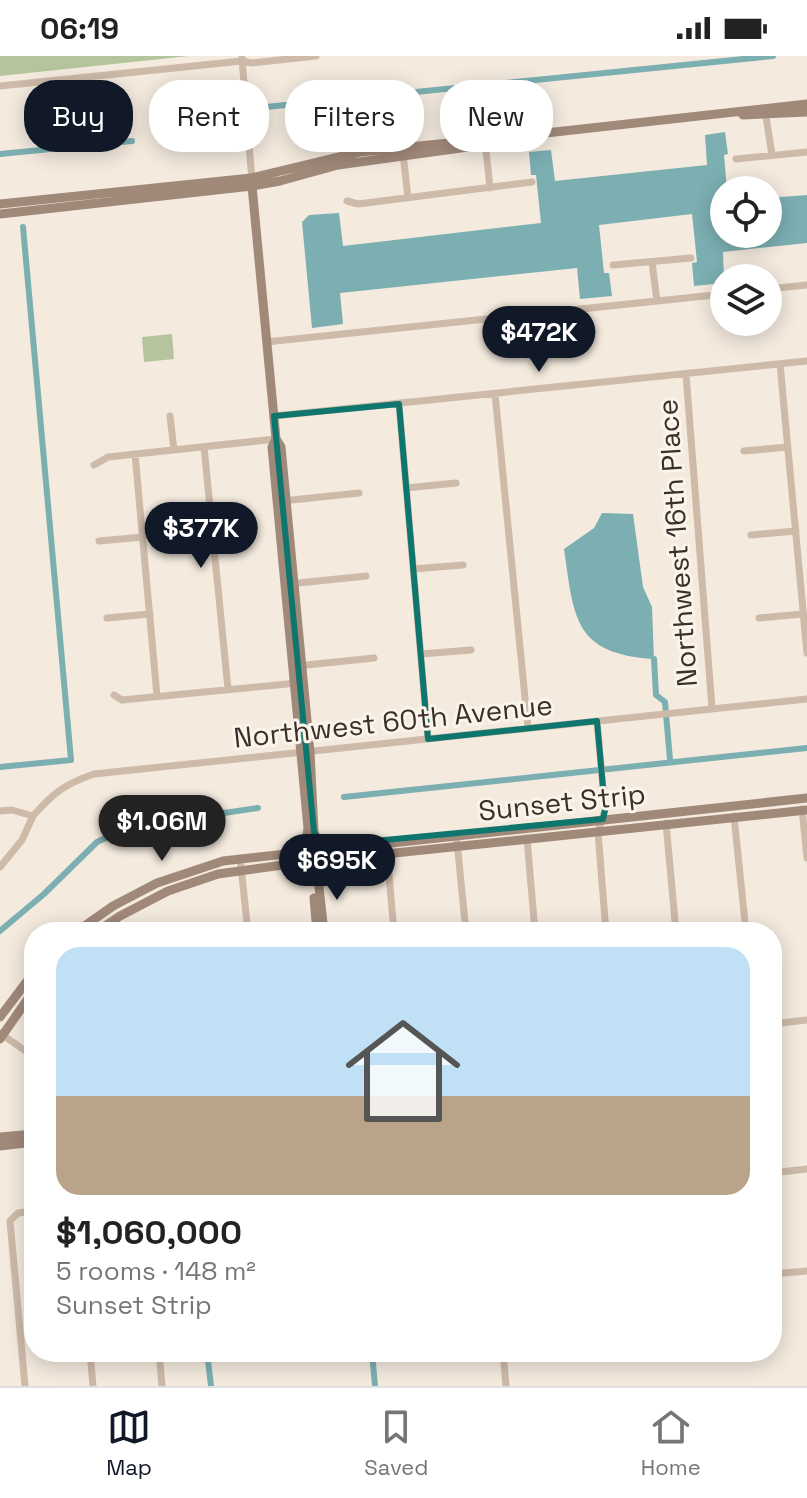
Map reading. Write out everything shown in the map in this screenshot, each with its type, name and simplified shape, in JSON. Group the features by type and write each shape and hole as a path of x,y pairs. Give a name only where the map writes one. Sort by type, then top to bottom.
{"street":[{"path":"188,56 188,67"},
{"path":"0,86 188,67 245,58 252,63 316,56"},
{"path":"245,58 252,182 276,439 272,447 282,501 314,830 327,856 318,878 323,922"},
{"path":"766,112 807,104"},
{"path":"766,112 772,155"},
{"path":"553,133 723,114 807,112"},
{"path":"0,204 280,181 398,152"},
{"path":"403,152 408,198"},
{"path":"486,152 490,188"},
{"path":"736,159 807,152"},
{"path":"0,214 252,182"},
{"path":"347,201 358,204 532,182"},
{"path":"613,265 691,258"},
{"path":"652,262 657,301"},
{"path":"782,288 807,285"},
{"path":"266,342 710,295"},
{"path":"274,416 807,361"},
{"path":"780,364 807,653"},
{"name":"Northwest 16th Place","path":"686,374 712,708"},
{"path":"495,394 528,728"},
{"path":"399,404 428,739"},
{"path":"170,416 174,450"},
{"path":"94,465 108,457 276,439"},
{"path":"204,447 228,689"},
{"path":"744,451 788,447"},
{"path":"135,454 157,696"},
{"path":"406,488 456,483"},
{"path":"282,501 359,493"},
{"path":"751,535 796,531"},
{"path":"99,541 143,537"},
{"path":"413,569 463,565"},
{"path":"289,584 366,576"},
{"path":"107,618 150,614"},
{"path":"759,618 803,614"},
{"path":"421,654 471,650"},
{"path":"298,666 374,658"},
{"path":"114,695 122,700 299,683"},
{"name":"Northwest 60th Avenue","path":"0,867 22,840 33,816 51,794 72,781 94,774 807,699"},
{"path":"597,721 605,810 598,832 605,922"},
{"path":"306,752 308,837 301,858 312,878 316,922"},
{"path":"804,798 807,858"},
{"name":"Sunset Strip","path":"323,864 337,859 666,824 804,798"},
{"path":"0,811 12,810 33,816"},
{"name":"Sunset Strip","path":"321,846 336,849 665,813 805,810"},
{"path":"734,811 745,922"},
{"path":"665,813 675,922"},
{"path":"526,828 534,922"},
{"path":"456,835 465,922"},
{"path":"386,842 393,922"},
{"path":"90,922 123,899 188,871 240,858 291,854 304,848 321,846"},
{"path":"240,858 247,922"},
{"path":"111,922 130,910 190,883 242,870 290,864 306,867 323,864"},
{"path":"123,899 130,910"},
{"path":"0,1017 24,985"},
{"path":"24,1004 1,1036 24,1051"},
{"path":"782,1023 807,1020"},
{"path":"0,1137 24,1135"},
{"path":"0,1146 24,1143"},
{"path":"782,1172 807,1169"},
{"path":"24,1213 13,1216 10,1221 25,1386"},
{"path":"782,1273 807,1271"},
{"path":"91,1362 93,1386"},
{"path":"160,1362 162,1386"},
{"path":"504,1362 506,1386"}],"highlighted area":[{"path":"399,404 428,739 597,721 605,810 603,819 322,846 314,832 274,416"}],"green space":[{"path":"0,56 189,56 0,76"},
{"path":"172,334 174,359 144,362 142,337"}],"water":[{"path":"725,132 728,154 724,155 726,176 710,176 710,248 760,248 723,252 723,264 710,264 710,284 694,286 692,263 697,262 692,214 599,225 604,273 609,273 612,296 580,299 577,268 340,293 343,324 312,328 302,222 309,215 339,213 343,246 541,223 536,175 531,175 529,152 551,152 555,181 707,165 705,135"},
{"path":"807,195 807,243 782,246 782,197"},
{"path":"602,513 633,514 643,587 652,607 654,659 627,656 607,649 582,628 576,612 564,549 594,528"}],"waterway":[{"path":"269,107 773,56"},
{"path":"0,154 24,152"},
{"path":"0,767 71,760 23,227"},
{"path":"654,659 656,695 665,702 670,760"},
{"path":"344,797 807,748"},
{"path":"0,931 44,894 97,842 129,827 258,808"},
{"path":"208,1362 211,1386"},
{"path":"373,1362 375,1386"}]}
